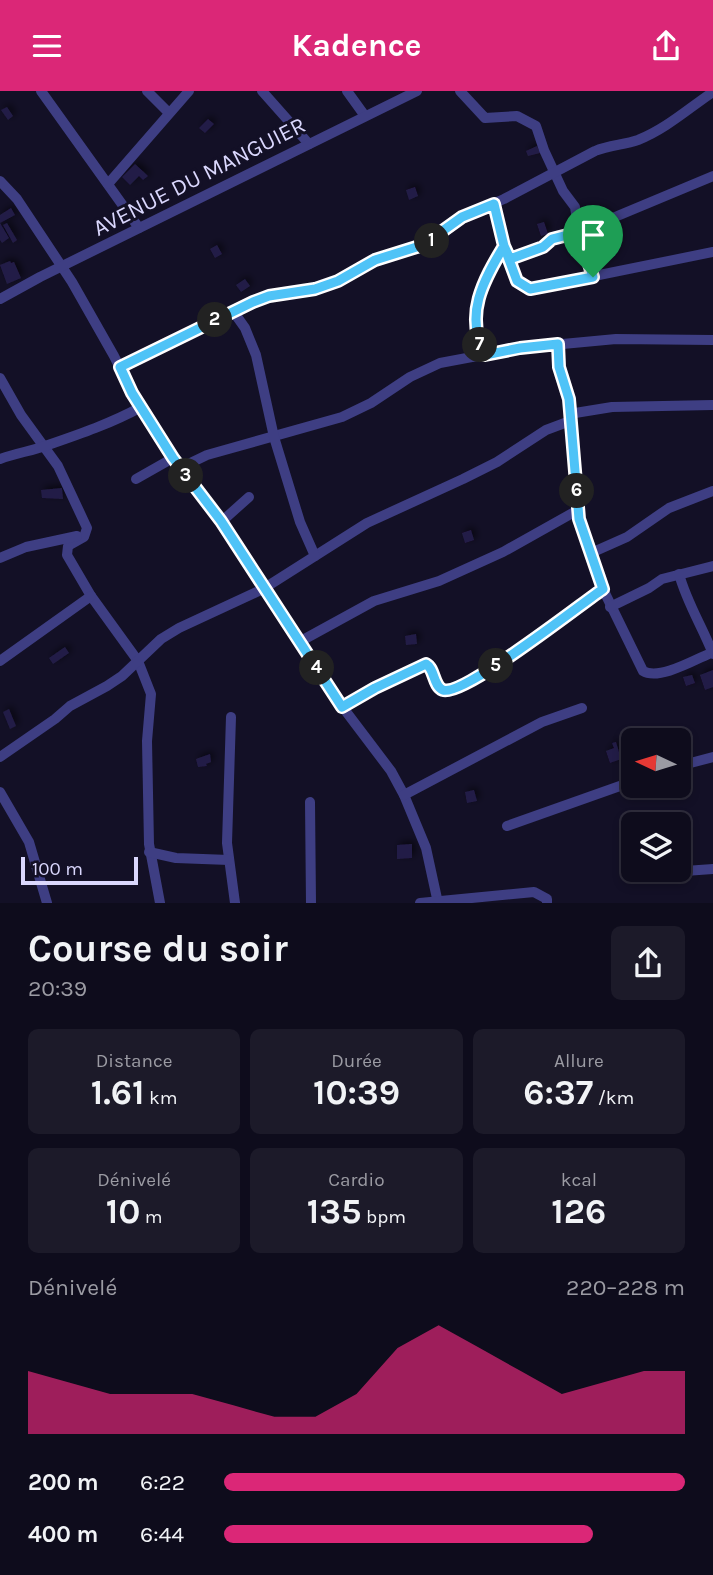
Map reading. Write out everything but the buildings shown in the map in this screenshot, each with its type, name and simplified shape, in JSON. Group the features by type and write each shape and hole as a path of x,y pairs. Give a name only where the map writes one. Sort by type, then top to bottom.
{"street":[{"path":"41,91 139,228"},
{"path":"147,91 169,113"},
{"path":"108,184 189,91"},
{"path":"262,91 309,144"},
{"path":"347,91 365,115"},
{"name":"AVENUE DU MANGUIER","path":"0,299 417,91"},
{"path":"460,91 485,118 517,116 536,126 563,191 575,207 579,232 593,277"},
{"path":"120,367 269,296 300,293 338,281 375,260 423,245 462,217 494,204 606,147 638,140 668,124 713,92"},
{"path":"510,259 543,247 552,239 579,232 713,176"},
{"path":"0,181 17,199 72,282 141,407 173,458 221,521 342,707 383,759 404,795 426,848 438,902"},
{"path":"494,204 504,246 517,281 530,289 713,252"},
{"path":"485,355 476,333 482,282 504,246"},
{"path":"233,311 245,328 256,355 274,437 300,522 315,556"},
{"path":"180,468 206,456 342,417 371,403 410,377 440,363 520,348 616,339 713,340"},
{"path":"558,344 559,367 569,399 578,510 610,607 643,671 649,675 662,674 713,653 686,599 679,574"},
{"path":"0,379 21,415 58,466 69,488 87,528 86,534 68,546 66,554 91,596 138,661 151,697 147,741 149,852 160,903"},
{"path":"0,757 70,706 107,687 150,647 179,628 263,589 367,523 463,479 569,417 612,407 713,405"},
{"path":"0,459 44,447 120,418 141,407"},
{"path":"136,479 173,458"},
{"path":"590,553 627,537 681,502 713,491"},
{"path":"221,521 248,497"},
{"path":"301,641 374,601 439,581 503,552 578,510"},
{"path":"0,558 26,547 86,534"},
{"path":"610,607 662,579 713,566"},
{"path":"342,707 426,664 443,690 472,680 514,654 603,589"},
{"path":"0,661 91,596"},
{"path":"404,795 542,722 582,708"},
{"path":"231,717 227,843 235,903"},
{"path":"691,762 713,757"},
{"path":"507,826 621,786"},
{"path":"0,792 29,842 47,903"},
{"path":"310,802 311,903"},
{"path":"149,852 176,858 229,860"},
{"path":"691,871 713,869"},
{"path":"420,903 534,892 542,894 547,903"}],"route":[{"path":"593,277 530,289 523,287 517,281 504,246 494,204 462,217 423,245 375,260 338,281 315,289 269,296 253,302 120,367 132,393 173,458 221,521 342,707 426,664 443,690 472,680 521,650 603,589 579,519 569,399 559,367 558,344 485,355 475,327 482,282 504,246 510,259 543,247 552,239 579,232 593,277"}]}
